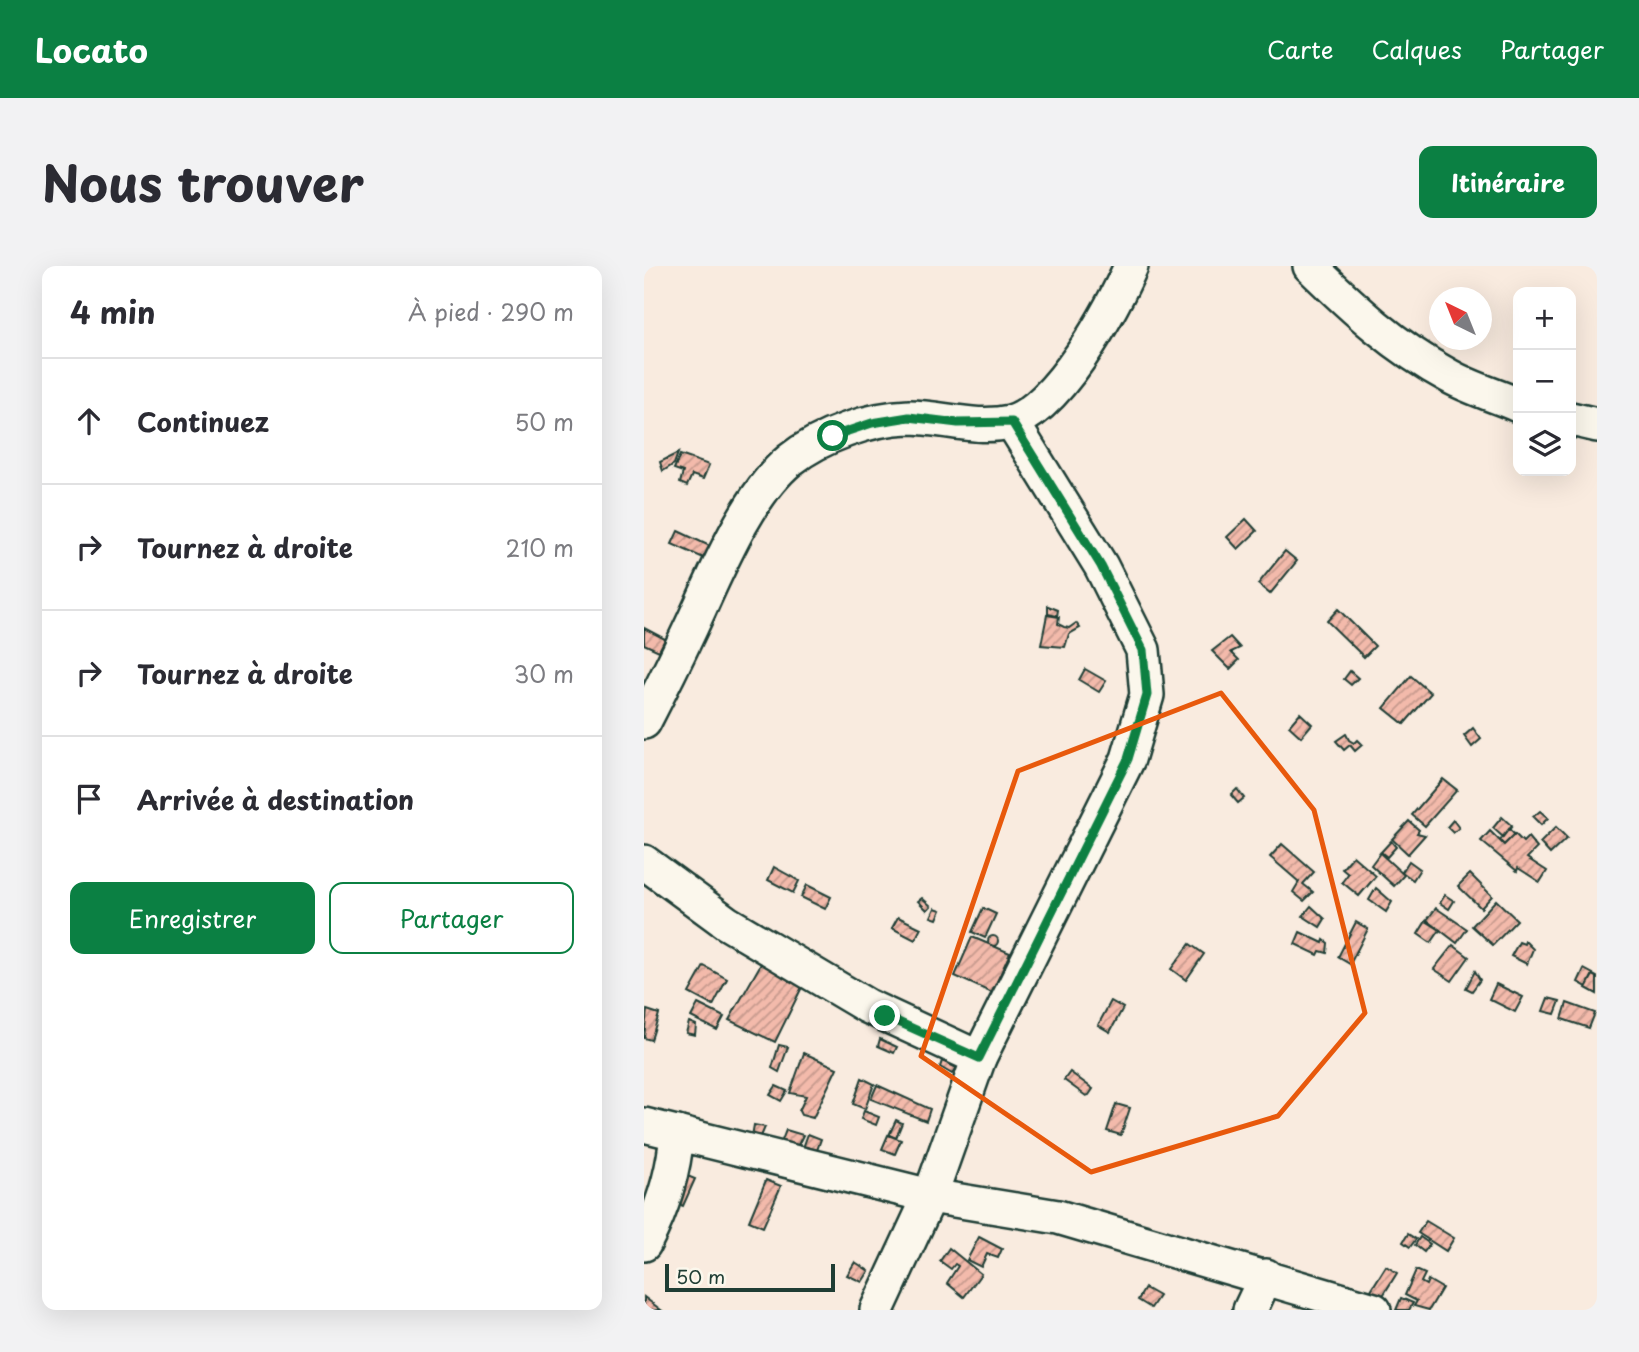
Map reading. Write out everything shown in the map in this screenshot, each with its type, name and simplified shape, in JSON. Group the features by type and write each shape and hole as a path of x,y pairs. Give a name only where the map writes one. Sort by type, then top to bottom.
{"street":[{"path":"644,722 719,568 766,481 793,457 833,436 897,419 909,417 986,424 1012,422 1038,404 1069,372 1117,300 1131,266"},
{"path":"1310,266 1363,318 1406,350 1450,377 1513,403"},
{"path":"1576,420 1597,425"},
{"path":"877,1310 930,1196 979,1058 1128,759 1147,695 1143,650 1101,566 1012,422"},
{"path":"644,862 727,923 867,1006 979,1058"},
{"path":"644,1125 930,1196 1058,1217 1266,1276 1374,1310"},
{"path":"644,1244 675,1161 677,1133"},
{"path":"1250,1310 1266,1276"}],"highlighted area":[{"path":"1221,693 1314,810 1365,1013 1278,1116 1091,1172 921,1056 1018,771"}],"building":[{"path":"678,453 674,464 663,471 660,462"},
{"path":"680,455 709,465 703,479 692,475 687,486 680,483 683,472 674,469"},
{"path":"1246,519 1257,531 1238,549 1227,537"},
{"path":"678,531 714,548 708,560 672,544"},
{"path":"1285,551 1297,561 1270,594 1258,584"},
{"path":"1048,606 1058,610 1057,616 1048,614"},
{"path":"1338,609 1375,646 1364,657 1327,621"},
{"path":"1047,615 1059,617 1058,624 1064,627 1069,628 1076,623 1080,628 1069,634 1065,647 1041,645"},
{"path":"644,628 665,639 659,651 644,644"},
{"path":"1230,637 1240,648 1231,652 1239,660 1230,669 1212,651"},
{"path":"1085,669 1106,681 1099,692 1079,680"},
{"path":"1350,671 1358,678 1351,685 1344,679"},
{"path":"1411,676 1431,693 1404,724 1384,708"},
{"path":"1300,713 1312,724 1301,737 1289,726"},
{"path":"1473,728 1481,739 1472,747 1464,736"},
{"path":"1346,734 1349,740 1354,743 1357,740 1362,745 1355,751 1350,745 1344,750 1336,741"},
{"path":"1443,779 1457,790 1425,826 1412,815"},
{"path":"1237,789 1244,798 1238,803 1231,795"},
{"path":"1540,811 1548,818 1541,825 1533,817"},
{"path":"1502,817 1512,826 1503,837 1493,828"},
{"path":"1453,820 1459,828 1453,833 1447,827"},
{"path":"1409,821 1419,830 1417,833 1425,835 1408,854 1392,839"},
{"path":"1556,827 1567,838 1550,854 1540,843"},
{"path":"1509,829 1515,835 1504,845 1500,841"},
{"path":"1490,831 1504,845 1515,834 1523,842 1528,837 1537,848 1527,858 1547,871 1540,882 1518,868 1517,871 1481,841"},
{"path":"1391,841 1396,847 1387,857 1381,852"},
{"path":"1282,844 1314,872 1303,884 1313,892 1304,901 1293,892 1299,882 1270,857"},
{"path":"1380,853 1404,875 1394,886 1371,865"},
{"path":"1353,856 1376,876 1359,896 1342,882 1348,874 1342,869"},
{"path":"1409,861 1420,869 1413,880 1402,872"},
{"path":"774,867 799,881 793,893 768,880"},
{"path":"1470,874 1492,896 1481,908 1458,886"},
{"path":"807,885 831,897 825,909 801,897"},
{"path":"1376,888 1392,902 1386,912 1369,900"},
{"path":"1445,895 1454,901 1449,909 1440,903"},
{"path":"922,898 931,906 927,910 918,901"},
{"path":"1496,900 1517,920 1493,945 1472,926"},
{"path":"1311,906 1325,919 1320,927 1303,916"},
{"path":"935,908 941,910 937,919 931,917"},
{"path":"983,908 996,914 985,938 972,932"},
{"path":"1436,908 1467,929 1457,943 1427,920"},
{"path":"898,917 921,928 915,940 892,928"},
{"path":"1426,921 1440,930 1431,943 1418,934"},
{"path":"1356,922 1368,929 1350,964 1338,957"},
{"path":"1300,932 1328,943 1327,953 1320,951 1318,955 1295,944"},
{"path":"993,936 997,937 997,945 993,946 989,945 988,941 989,937"},
{"path":"972,937 1010,953 992,993 955,976"},
{"path":"1525,941 1533,949 1527,964 1511,956 1519,942 1524,944"},
{"path":"1190,944 1204,954 1186,980 1171,969"},
{"path":"1453,945 1469,957 1452,981 1434,969"},
{"path":"762,962 805,981 775,1042 729,1020"},
{"path":"704,966 727,979 713,1006 689,993"},
{"path":"1584,969 1593,974 1587,987 1578,982"},
{"path":"1475,971 1480,980 1472,991 1466,988"},
{"path":"1593,975 1597,977 1597,994 1586,988"},
{"path":"1496,984 1523,997 1515,1012 1489,999"},
{"path":"1548,998 1560,1001 1555,1014 1543,1011"},
{"path":"1111,1001 1123,1008 1110,1032 1098,1025"},
{"path":"1567,1003 1595,1013 1589,1028 1562,1019"},
{"path":"698,1004 724,1017 717,1030 691,1017"},
{"path":"647,1010 659,1014 651,1040 644,1038"},
{"path":"689,1022 696,1025 695,1035 686,1033"},
{"path":"880,1039 897,1047 894,1053 878,1046"},
{"path":"779,1045 788,1047 779,1072 772,1068"},
{"path":"804,1053 837,1068 813,1118 801,1115 799,1111 806,1096 790,1093"},
{"path":"942,1061 957,1068 952,1074 940,1067"},
{"path":"1070,1072 1093,1089 1089,1095 1086,1096 1064,1080"},
{"path":"862,1078 874,1084 865,1109 853,1104"},
{"path":"877,1085 930,1109 926,1121 871,1099"},
{"path":"776,1086 787,1091 781,1101 770,1095"},
{"path":"1116,1104 1130,1108 1121,1135 1107,1131"},
{"path":"864,1111 879,1117 876,1125 861,1119"},
{"path":"896,1120 902,1123 896,1138 889,1135"},
{"path":"754,1125 765,1127 760,1139 752,1136"},
{"path":"786,1130 803,1135 797,1147 781,1143"},
{"path":"808,1134 821,1139 816,1153 803,1148"},
{"path":"888,1135 901,1140 895,1154 882,1149"},
{"path":"680,1173 695,1179 683,1206 669,1200"},
{"path":"766,1180 781,1186 763,1227 749,1221"},
{"path":"1426,1221 1454,1238 1446,1251 1418,1233"},
{"path":"1408,1234 1416,1239 1410,1247 1403,1242"},
{"path":"979,1237 1002,1249 998,1258 987,1254 981,1267 967,1260"},
{"path":"1420,1237 1430,1244 1424,1252 1415,1245"},
{"path":"949,1248 981,1274 964,1297 947,1283 958,1266 955,1264 951,1269 940,1261"},
{"path":"855,1262 869,1271 862,1282 847,1275"},
{"path":"1386,1266 1397,1273 1377,1305 1366,1298"},
{"path":"1416,1270 1425,1274 1421,1282 1426,1285 1428,1280 1442,1288 1429,1310 1414,1306 1417,1301 1405,1295"},
{"path":"1145,1288 1159,1296 1151,1308 1138,1300"},
{"path":"644,1297 661,1310 644,1310"},
{"path":"1401,1298 1413,1303 1409,1310 1396,1310"}],"route":[{"path":"833,436 872,423 909,417 958,423 1012,422 1101,566 1143,650 1147,670 1147,695 1128,759 979,1058 885,1016"}]}
